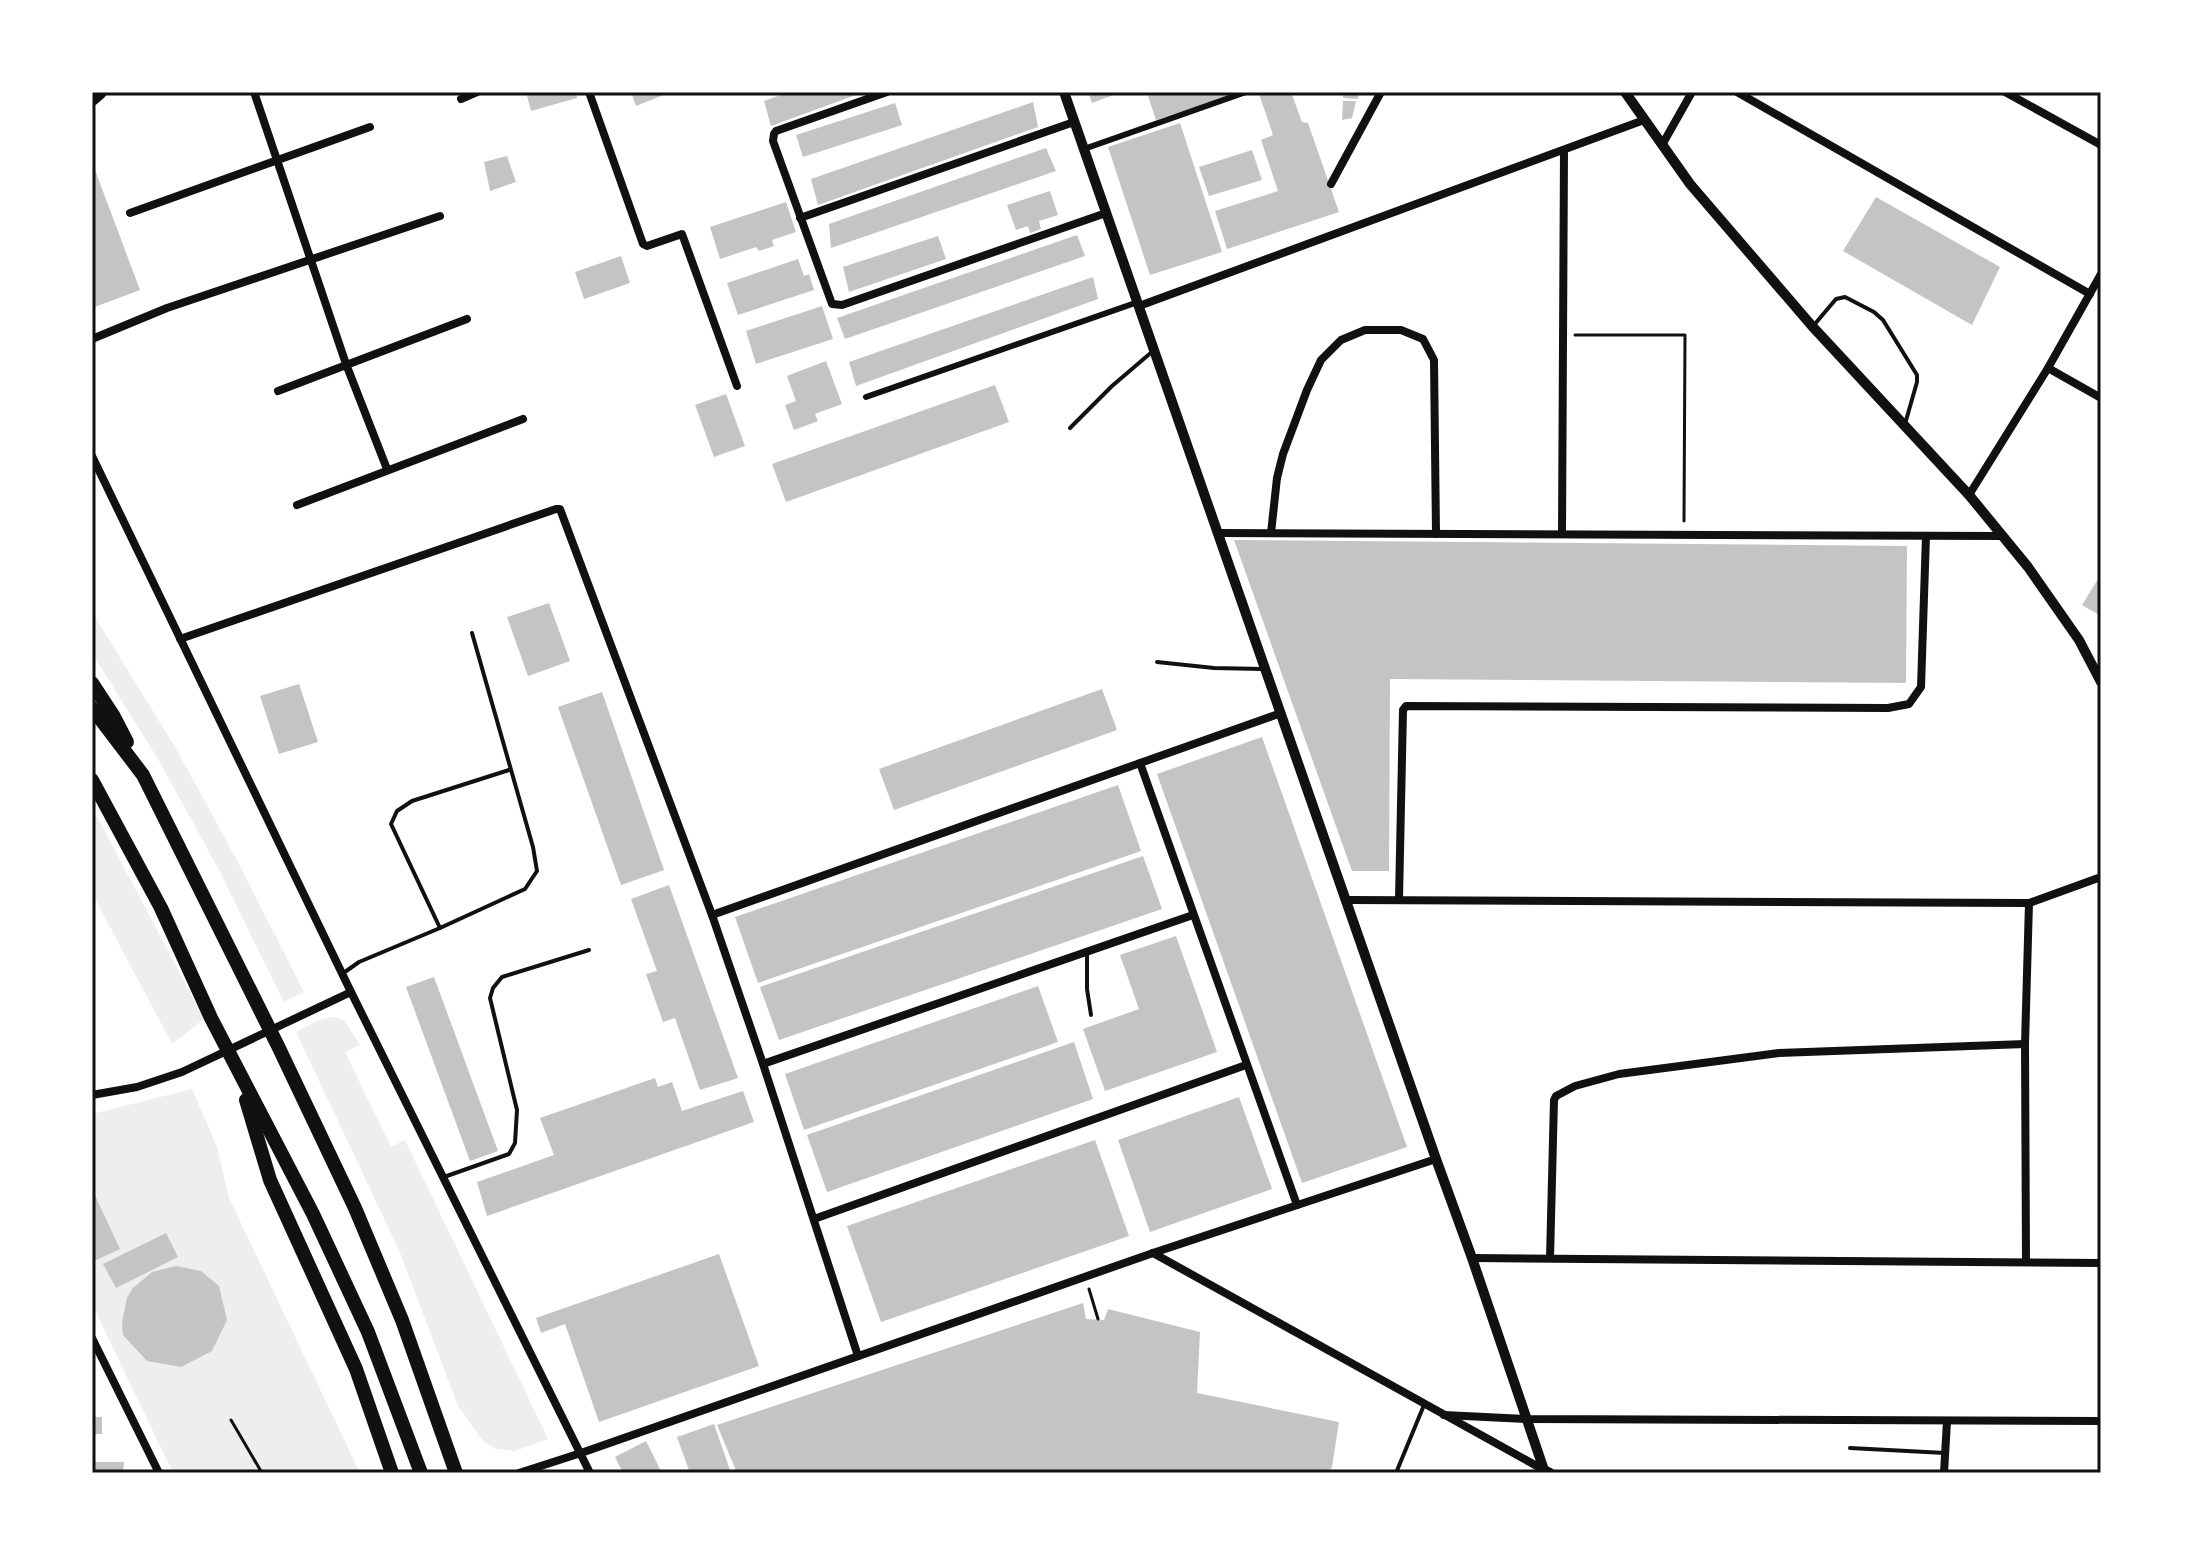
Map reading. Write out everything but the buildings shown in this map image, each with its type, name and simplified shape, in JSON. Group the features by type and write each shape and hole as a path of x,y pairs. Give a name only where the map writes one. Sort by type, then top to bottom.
{"highway":[{"path":"92,99 100,92"},
{"path":"92,683 113,715 252,992 355,1208 402,1320 456,1473"},
{"path":"92,708 143,775"},
{"path":"92,780 161,908 211,1018 313,1214 368,1332 421,1473"},
{"path":"235,1065 270,1180 356,1369 392,1473"}],"street":[{"path":"254,92 346,364 387,469"},
{"path":"461,99 477,92"},
{"path":"589,92 643,244 647,246 682,234 737,386"},
{"path":"887,92 774,134 773,141 832,304 837,305 1106,213"},
{"path":"1064,92 1547,1472"},
{"path":"1084,149 1246,92"},
{"path":"1331,184 1381,92"},
{"path":"1625,92 1690,184 1812,326 1969,495 2028,567 2079,640 2101,682"},
{"path":"1662,145 1692,92"},
{"path":"1737,92 2090,294"},
{"path":"2005,92 2101,145"},
{"path":"866,397 1138,304 1644,120"},
{"path":"800,218 1074,122"},
{"path":"130,213 370,127"},
{"path":"1562,534 1564,150"},
{"path":"92,339 167,308 440,216"},
{"path":"1969,495 2048,368 2101,274"},
{"path":"278,391 467,319"},
{"path":"1271,533 1283,454 1321,360 1341,340 1365,330 1401,330 1423,339 1434,360 1436,534"},
{"path":"2048,368 2101,398"},
{"path":"297,505 523,419"},
{"path":"92,456 342,974 590,1473"},
{"path":"180,639 560,509 712,915 858,1356"},
{"path":"1218,533 2001,536"},
{"path":"1399,899 1403,710 1406,706 1888,708 1909,704 1921,687 1926,536"},
{"path":"712,915 1281,713"},
{"path":"1140,763 1297,1205"},
{"path":"1347,900 2029,903 2101,877"},
{"path":"2026,1262 2025,1044 2029,903"},
{"path":"763,1064 1193,915"},
{"path":"92,1095 137,1087 182,1072 351,992"},
{"path":"1550,1258 1554,1100 1575,1086 1619,1074 1779,1053 2025,1044"},
{"path":"814,1219 1246,1065"},
{"path":"519,1473 1153,1253 1436,1159"},
{"path":"1153,1253 1547,1472"},
{"path":"1472,1258 2101,1263"},
{"path":"92,1338 159,1473"},
{"path":"1444,1415 1527,1419 2101,1421"},
{"path":"1944,1473 1947,1421"}],"lane":[{"path":"1812,326 1841,297 1874,312 1883,320 1917,375 1905,424"},
{"path":"1070,428 1154,349"},
{"path":"342,974 359,962 525,889 537,871 533,847 472,633"},
{"path":"1157,662 1266,669"},
{"path":"440,928 391,824 397,811 412,801 510,770"},
{"path":"444,1177 509,1154 515,1143 517,1110 490,998 493,988 502,977 589,950"},
{"path":"1087,952 1091,1015"},
{"path":"1396,1473 1424,1403"},
{"path":"1850,1448 1945,1453"}],"path":[{"path":"1563,335 1685,335 1684,535"},
{"path":"1085,1277 1098,1319"},
{"path":"231,1420 262,1473"}],"shaded area":[{"path":"92,612 178,752 304,992 284,1002 219,870 158,759 92,653"},
{"path":"92,807 204,1019 172,1044 92,893"},
{"path":"334,1017 344,1020 360,1045 345,1052 391,1147 405,1140 548,1439 515,1451 496,1449 483,1441 458,1406 399,1250 296,1032 321,1019"},
{"path":"192,1089 217,1147 229,1198 360,1473 173,1473 92,1304 92,1114"}]}
